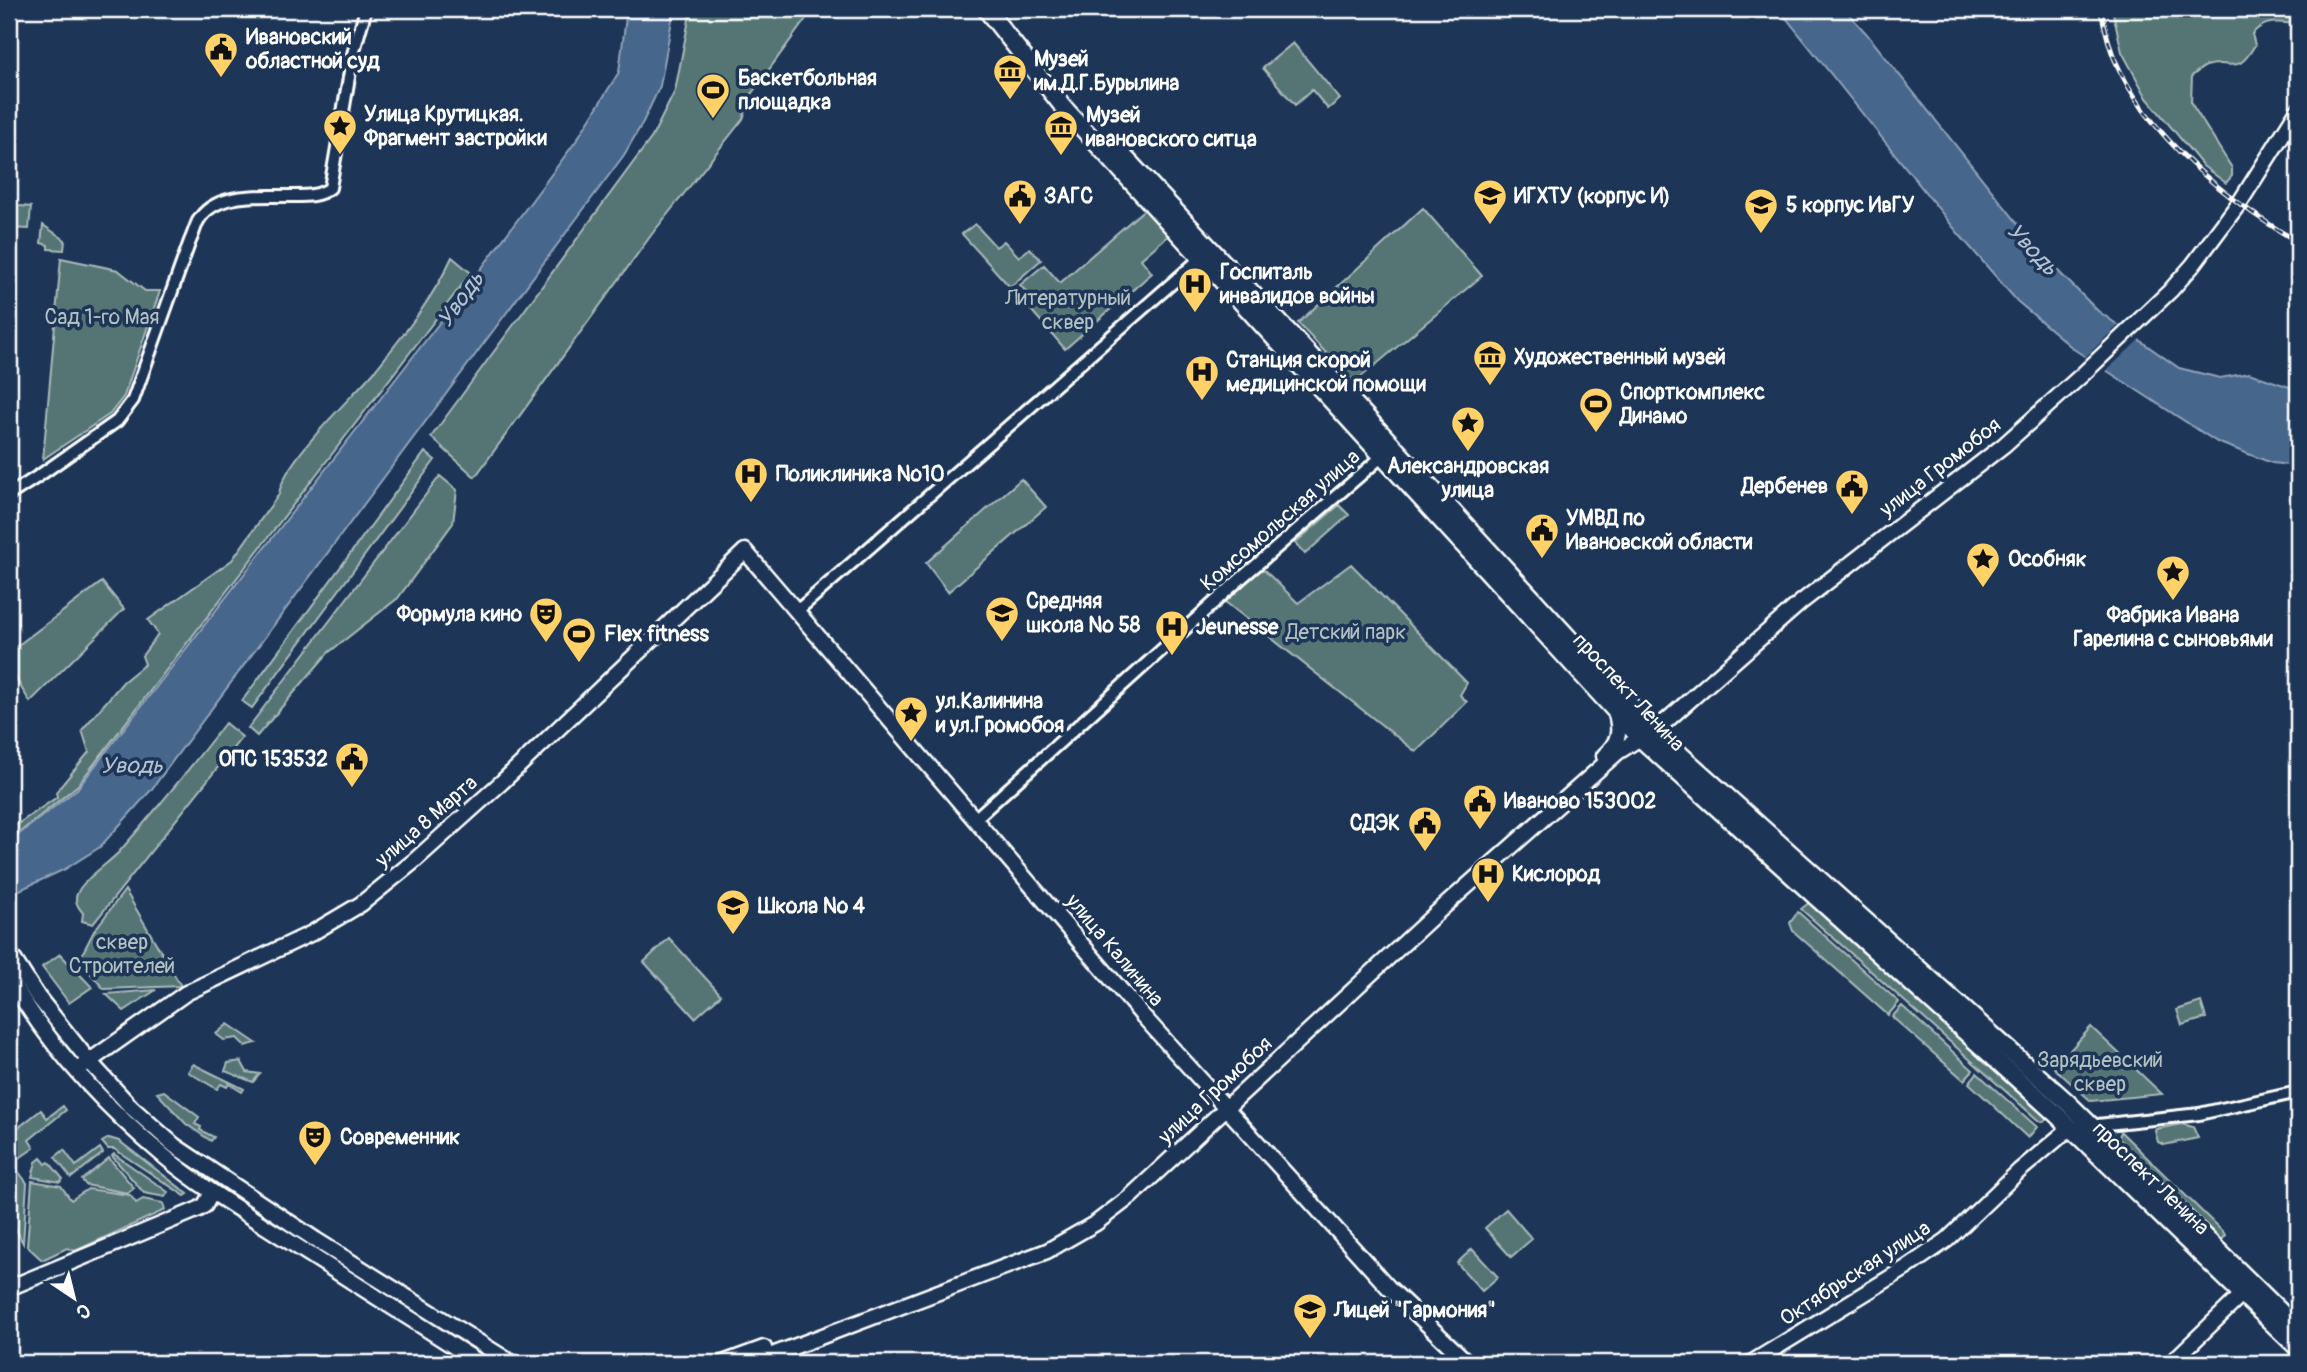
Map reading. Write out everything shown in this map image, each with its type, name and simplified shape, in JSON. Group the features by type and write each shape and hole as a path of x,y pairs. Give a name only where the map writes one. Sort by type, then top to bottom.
{"highway":[{"name":"проспект Ленина","path":"986,9 1065,108 1387,451 1647,735 2247,1290 2298,1329"},
{"name":"проспект Ленина","path":"1000,9 1073,102 1276,318 1387,451 1615,710 1647,735 2092,1126 2298,1348"}],"main road":[{"name":"улица Громобоя","path":"723,1363 1043,1244 1125,1192 1618,752 1647,735 1800,603 2004,445 2083,374 2193,265 2240,202 2298,110"},
{"name":"улица Калинина","path":"745,551 1127,998 1223,1106 1388,1287 1468,1363"},
{"name":"улица 8 Марта","path":"77,1070 186,993 312,933 360,904 502,782 745,551"},
{"path":"1614,747 1620,734 1615,710"},
{"name":"улица Громобоя","path":"751,1363 1047,1251 1072,1238 1130,1197 1354,978 1614,747 1647,735"},
{"path":"9,952 38,997 89,1061 131,1107 175,1146 316,1240 512,1363"},
{"path":"9,977 26,1006 77,1070 120,1116 165,1157 212,1192 480,1363"},
{"name":"Октябрьская улица","path":"1751,1363 1947,1240 2026,1164 2070,1128"},
{"path":"9,1289 199,1209 205,1205 212,1192"},
{"path":"340,1274 350,1260"},
{"path":"2171,1363 2247,1290"},
{"path":"415,1322 423,1308"}],"street":[{"path":"9,495 117,421 133,400 199,219 217,205 235,197 313,196 330,188 353,54 366,9"},
{"path":"797,611 1202,257"},
{"name":"Комсомольская улица","path":"975,819 1229,589 1387,451"},
{"path":"2070,1128 2199,1114 2298,1092"}],"green space":[{"path":"691,9 813,9 752,93 743,119 652,234 475,477 431,437 652,137 675,91"},
{"path":"2112,9 2298,9 2298,24 2273,23 2257,29 2252,34 2255,45 2243,61 2233,65 2206,66 2192,76 2191,103 2232,168 2232,176 2226,183 2203,166 2147,98 2122,52"},
{"path":"1293,43 1340,99 1328,109 1312,90 1295,105 1263,68"},
{"path":"9,205 31,207 29,229 9,228"},
{"name":"Литературный сквер","path":"1147,207 1170,234 1141,259 1152,273 1065,349 1024,302 1030,296 1020,285 1044,265 1060,283"},
{"path":"1423,208 1482,276 1354,383 1298,323"},
{"path":"975,224 996,247 1004,241 1019,257 1030,248 1041,260 1010,287 962,234"},
{"path":"43,225 65,240 64,250 48,249 48,245 41,243"},
{"path":"452,257 471,273 78,785 9,841 9,830 57,797 56,792 89,752 82,730 123,682 145,664 142,656 158,634 148,620 232,560 279,494 293,464 320,429 398,342 427,301"},
{"name":"Сад 1-го Мая","path":"61,258 118,270 145,291 160,291 124,396 110,414 43,459"},
{"path":"425,452 435,460 252,708 242,701"},
{"path":"440,476 457,490 453,523 398,598 328,653 257,736 248,728"},
{"path":"1021,479 1046,507 948,592 926,563"},
{"path":"1339,505 1349,515 1305,554 1295,543"},
{"name":"Детский парк","path":"1351,564 1467,683 1460,695 1467,702 1416,752 1224,601 1261,567 1298,603"},
{"path":"102,582 124,609 30,702 13,672 9,652"},
{"path":"225,723 242,737 93,924 82,921 83,913 76,899 80,889 119,852"},
{"name":"сквер Строителей","path":"125,890 181,986 104,989 79,960 94,931"},
{"path":"1810,902 2047,1118 2043,1122 2039,1121 1801,909"},
{"path":"1798,912 1899,1002 1888,1015 1793,931 1790,923"},
{"path":"669,938 721,995 695,1018 644,962"},
{"path":"60,954 92,987 69,1003 42,967"},
{"path":"156,990 124,1011 106,994"},
{"path":"2201,1002 2206,1018 2182,1025 2177,1010"},
{"path":"1902,1006 1973,1070 1964,1080 1892,1017"},
{"path":"228,1024 256,1043 245,1046 237,1038 224,1040 216,1034"},
{"name":"Зарядьевский сквер","path":"2091,1027 2162,1094 2091,1101 2054,1068"},
{"path":"241,1061 247,1072 260,1074 253,1082 225,1071 228,1063"},
{"path":"193,1064 244,1089 242,1092 229,1084 227,1087 221,1084 217,1089 188,1072"},
{"path":"1977,1073 2037,1127 2028,1138 1969,1083"},
{"path":"164,1091 199,1117 195,1124 201,1127 200,1130 214,1137 211,1141 186,1124 157,1093"},
{"path":"63,1106 66,1110 29,1140 34,1148 18,1159 14,1154 9,1157 9,1135 41,1110 47,1118"},
{"path":"2182,1124 2193,1127 2198,1138 2164,1145 2158,1142 2156,1129"},
{"path":"2121,1132 2224,1233 2220,1241 2117,1141"},
{"path":"109,1138 119,1141 188,1194 185,1196 114,1149 108,1149 102,1142"},
{"path":"100,1148 103,1153 71,1178 55,1157 64,1150 76,1166"},
{"path":"114,1154 168,1192 165,1197 144,1193 112,1156"},
{"path":"41,1158 46,1164 49,1162 63,1179 60,1182 32,1177 36,1162"},
{"path":"109,1158 134,1188 128,1193 86,1185 82,1180"},
{"path":"9,1159 27,1183 23,1243 9,1216"},
{"path":"32,1181 61,1186 71,1200 88,1189 130,1195 136,1203 143,1199 163,1203 165,1210 75,1251 67,1248 42,1260 27,1246"},
{"path":"1506,1209 1532,1239 1511,1257 1485,1228"},
{"path":"1472,1249 1498,1277 1482,1291 1457,1263"}],"water":[{"name":"Уводь","path":"627,9 674,9 660,86 624,155 151,790 100,847 65,869 9,895 9,842 77,789 478,273 576,141 619,72"},
{"name":"Уводь","path":"1779,9 1844,9 2020,226 2060,273 2098,311 2179,368 2220,378 2249,373 2298,390 2298,466 2272,463 2217,442 2075,350 2017,301 1958,233"}],"pier":[{"path":"2121,323 2141,338 2104,373 2083,359"}],"railway":[{"path":"2100,9 2113,54 2129,88 2169,141 2218,187 2271,226 2298,242"}],"place":[{"name":"Ивановский областной суд","path":"221,79"},
{"name":"Музей им.Д.Г.Бурылина","path":"1010,101"},
{"name":"Баскетбольная площадка","path":"713,120"},
{"name":"Улица Крутицкая. Фрагмент застройки","path":"340,156"},
{"name":"Музей ивановского ситца","path":"1061,157"},
{"name":"ЗАГС","path":"1020,226"},
{"name":"ИГХТУ (корпус И)","path":"1490,226"},
{"name":"5 корпус ИвГУ","path":"1761,235"},
{"name":"Госпиталь инвалидов войны","path":"1195,314"},
{"name":"Художественный музей","path":"1490,387"},
{"name":"Станция скорой медицинской помощи","path":"1202,402"},
{"name":"Спорткомплекс Динамо","path":"1596,434"},
{"name":"Александровская улица","path":"1468,453"},
{"name":"Поликлиника №10","path":"751,504"},
{"name":"Дербенев","path":"1852,516"},
{"name":"УМВД по Ивановской области","path":"1542,560"},
{"name":"Особняк","path":"1983,589"},
{"name":"Фабрика Ивана Гарелина с сыновьями","path":"2173,602"},
{"name":"Средняя школа № 58","path":"1002,643"},
{"name":"Формула кино","path":"546,644"},
{"name":"Jeunesse","path":"1172,657"},
{"name":"Flex fitness","path":"579,664"},
{"name":"ул.Калинина и ул.Громобоя","path":"911,743"},
{"name":"ОПС 153532","path":"352,789"},
{"name":"Иваново 153002","path":"1480,831"},
{"name":"СДЭК","path":"1425,853"},
{"name":"Кислород","path":"1488,904"},
{"name":"Школа № 4","path":"733,936"},
{"name":"Современник","path":"315,1167"},
{"name":"Лицей \"Гармония\"","path":"1310,1340"}]}
